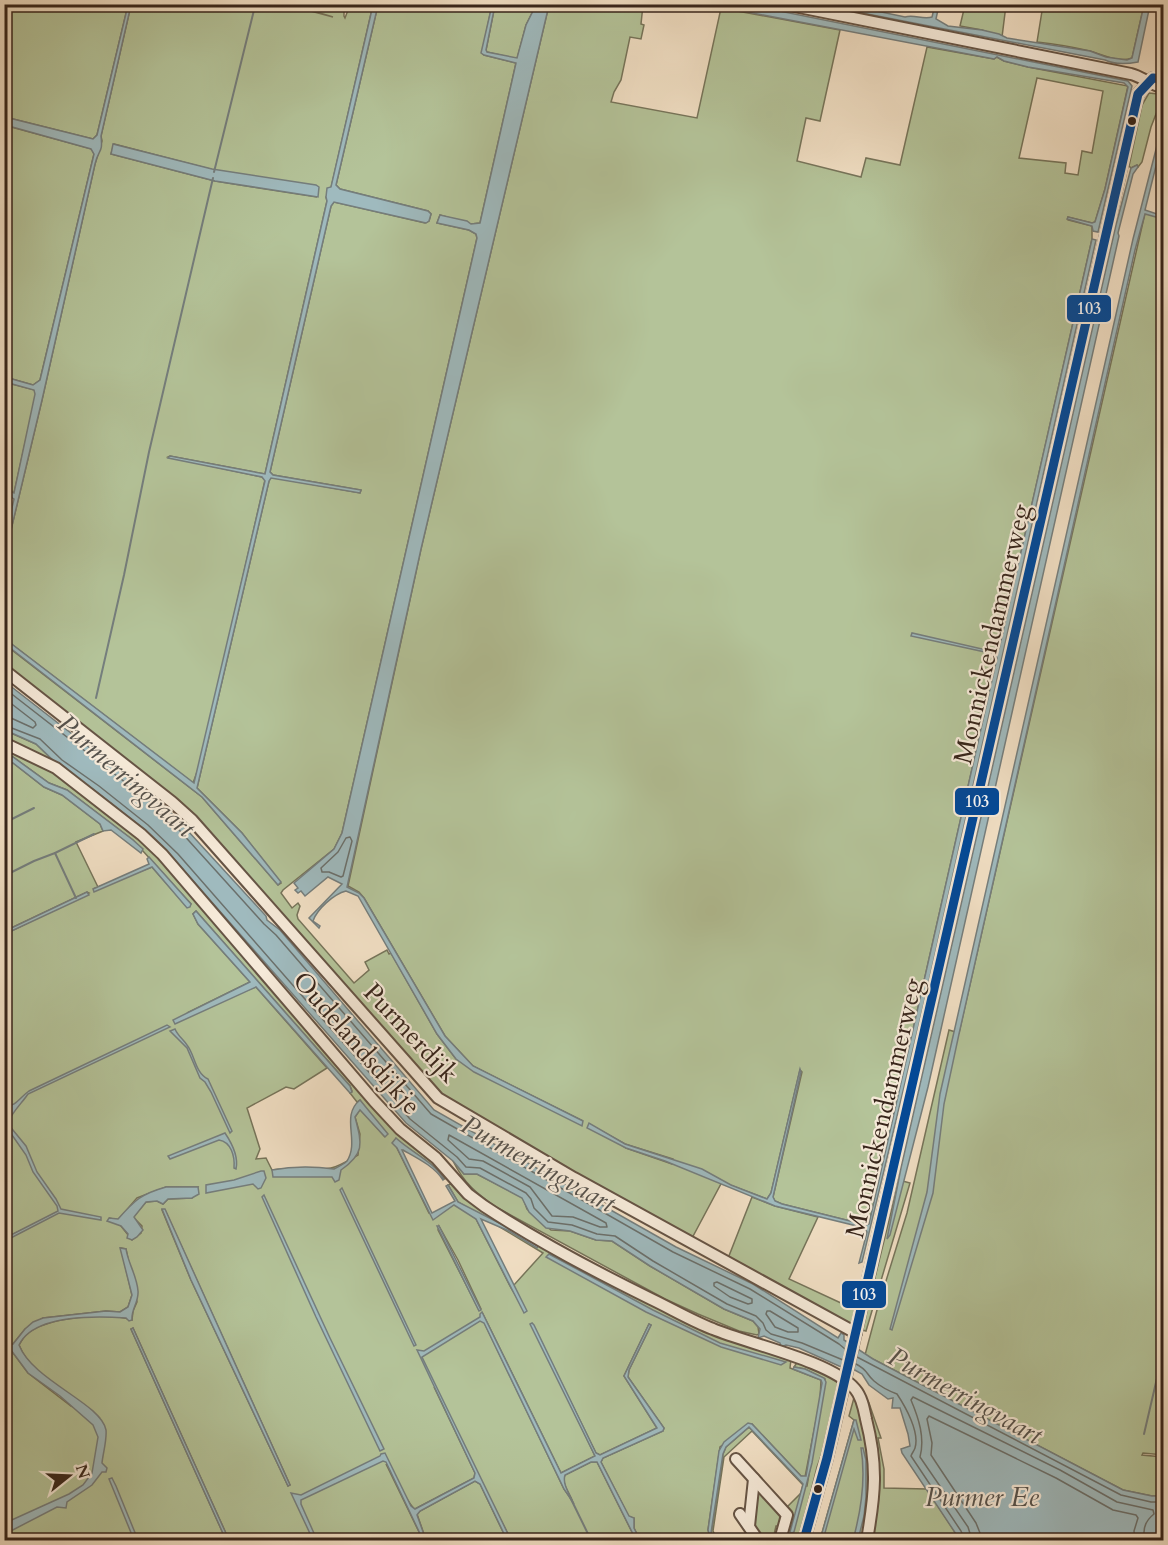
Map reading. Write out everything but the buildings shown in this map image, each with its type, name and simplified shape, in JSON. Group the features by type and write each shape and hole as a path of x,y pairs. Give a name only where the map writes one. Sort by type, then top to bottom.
{"street":[{"path":"784,4 1131,74 1142,77 1156,86 1164,87"},
{"path":"1148,82 1153,78 1164,79"},
{"name":"Monnickendammerweg","path":"804,1540 827,1458 846,1377 1138,94 1148,82"},
{"name":"Purmerdijk","path":"4,670 192,820 438,1098 574,1178 855,1336"},
{"name":"Oudelandsdijkje","path":"4,743 56,768 142,835 162,854 387,1115 400,1129 436,1158 468,1194 484,1206 614,1280 712,1329 846,1377"},
{"path":"846,1377 863,1405 875,1463 875,1487 867,1540"},
{"path":"736,1459 787,1515 780,1540"},
{"path":"748,1526 754,1479"},
{"path":"740,1514 758,1540"}],"green space":[{"path":"6,5 128,5 97,135 93,139 5,117"},
{"path":"131,5 288,5 333,17 293,5 344,5 345,18 350,5 373,5 331,188 326,197 327,201 265,474 168,457 262,477 265,480 200,764 193,783 5,639 5,555 102,141 101,136","holes":["114,144 317,197 215,181 111,154"]},
{"path":"378,5 492,5 482,53 516,63 480,223 471,224 440,215 437,223 469,230 476,234 477,238 342,833 334,849 281,893 292,908 298,903 300,906 298,919 354,983 369,970 365,962 387,950 389,954 391,953 437,1034 456,1059 583,1121 473,1066 445,1036 364,898 348,886 421,549 549,5 643,5 641,24 644,25 641,39 630,37 621,80 611,102 697,118 721,8 840,30 820,121 806,118 797,161 861,177 866,158 900,165 927,47 994,59 997,57 1028,67 1128,86 1105,189 1095,222 1068,217 1068,220 1092,226 1092,239 869,1224 782,1204 775,1201 773,1197 802,1072 800,1070 771,1193 767,1199 722,1182 691,1240 444,1101 187,812 5,669 4,644 202,797 278,885 281,883 242,833 197,788 271,477 360,493 361,490 273,475 270,472 331,206 334,202 425,223 429,221 431,214 428,211 340,189 336,185","holes":["1037,78 1103,91 1092,153 1082,151 1078,175 1065,173 1066,163 1019,158","589,1124 625,1144 673,1159 672,1164 626,1148"]},
{"path":"495,5 536,5 526,25 517,59 486,50"},
{"path":"965,5 1006,5 1002,37 960,26"},
{"path":"1043,5 1144,5 1132,58 1116,59 1084,50 1037,42"},
{"path":"1149,93 1158,94 1161,101 1151,127 1142,162 1138,167 1137,165 1131,168 1129,166 1142,105"},
{"path":"4,125 92,149 94,154 40,380 33,385 5,377"},
{"path":"1145,213 1164,219 1164,1455 1143,1453 1142,1455 1163,1457 1163,1496 1123,1490 865,1355 907,1213 949,1030 959,1033"},
{"path":"4,382 35,390 36,394 14,493 5,489"},
{"path":"4,730 36,744 58,765 5,740"},
{"path":"5,747 52,769 159,854 428,1154 447,1178 444,1179 428,1162 396,1139 397,1148 429,1213 437,1215 455,1203 476,1219 511,1288 526,1312 513,1286 543,1253 458,1202 448,1185 454,1183 584,1268 659,1309 698,1329 791,1359 790,1368 821,1380 820,1400 805,1477 801,1476 752,1424 720,1447 708,1530 711,1540 640,1540 634,1528 634,1518 629,1517 601,1462 603,1458 663,1431 664,1428 628,1377 629,1370 651,1325 649,1324 624,1376 657,1428 600,1455 596,1453 532,1323 595,1456 561,1473 482,1312 484,1322 564,1489 572,1500 565,1484 565,1475 591,1462 597,1462 636,1540 511,1540 434,1387 475,1473 474,1478 415,1509 386,1464 423,1540 229,1540 133,1328 131,1329 226,1540 5,1540 5,1342 28,1373 71,1406 100,1418 33,1367 19,1345 26,1335 36,1328 63,1320 108,1316 132,1320 137,1302 126,1249 121,1248 132,1295 128,1307 120,1312 106,1311 43,1318 25,1329 13,1344 10,1345 5,1337 5,1240 22,1230 5,1238 4,1114 13,1105 5,1106 5,934 89,893 5,931 5,762 13,763 44,787 62,795 100,824 103,831 76,842 98,887 93,889 152,867 187,907 191,904 133,840 67,790 49,783 13,757 5,756","holes":["196,911 350,1086 352,1091 350,1093 357,1102 360,1100 385,1137 360,1109 355,1117 360,1134 358,1155 341,1164 324,1169 272,1170 266,1158 256,1159 260,1149 247,1108 286,1087 294,1089 327,1068 256,987 187,1013 250,982 198,924 193,914","166,1187 198,1187 192,1198 168,1199 163,1204 157,1201 146,1202 133,1217 142,1226 141,1233 132,1240 121,1226 109,1218 118,1220 137,1198","162,1210 165,1210 290,1485 288,1486 191,1280","439,1226 481,1309 479,1310 438,1230"]},
{"path":"453,1161 464,1174 477,1174 523,1198 527,1209 551,1230 570,1231 596,1240 612,1241 724,1309 753,1321 758,1327 759,1334 739,1331 665,1299 496,1207 471,1187"},
{"path":"899,1180 910,1183 866,1331 862,1330"},
{"path":"752,1197 775,1206 818,1217 789,1279 856,1310 850,1324 727,1261"},
{"path":"798,1361 837,1379 838,1386 799,1540 788,1540 786,1537 786,1508 801,1493 803,1485 752,1431 724,1457 713,1531 718,1540 715,1540 711,1533 723,1454 726,1447 748,1428 750,1428 804,1486 807,1486 825,1379 805,1369 794,1367"},
{"path":"858,1385 869,1403 881,1438 878,1438 884,1469 884,1488 927,1489 960,1540 870,1540 876,1502"},
{"path":"855,1394 872,1455 866,1540 820,1540 854,1420 849,1416"},
{"path":"475,1481 480,1484 507,1540 426,1540 417,1514"},
{"path":"759,1491 782,1515 781,1526 776,1526 773,1539 777,1540 761,1540 752,1521 756,1493"}],"water":[{"path":"128,5 131,5 101,136 101,149 96,159 5,555 5,538 14,499 5,493 5,489 14,493 35,394 34,390 5,382 5,377 33,385 40,380 94,154 91,149 5,125 5,117 93,139 97,135"},
{"path":"373,5 378,5 336,185 340,189 428,211 431,214 426,223 334,202 331,206 270,472 273,475 361,490 360,493 271,478 269,481 197,788 242,833 281,882 278,885 202,797 5,644 5,639 194,783 265,481 262,477 168,458 170,456 265,474 327,201 327,188 331,187"},
{"path":"492,5 495,5 486,50 517,58 526,25 536,5 549,5 421,549 347,887 364,898 445,1036 473,1066 583,1121 582,1126 474,1072 456,1059 437,1034 358,896 346,891 331,899 322,907 313,921 320,926 319,928 309,918 342,884 328,877 305,896 301,891 298,893 295,890 298,888 294,883 334,849 342,833 477,238 476,234 469,230 437,223 440,215 471,224 480,223 516,63 481,53"},
{"path":"709,5 749,5 1128,81 1132,86 1098,232 1093,231 1092,226 1067,219 1068,217 1095,222 1105,189 1128,87 1124,83 1028,67 997,57 994,59 737,10 729,11"},
{"path":"821,5 848,5 905,17 925,18 932,17 935,5 939,5 936,19 948,26 982,30 1007,38 1090,51 1106,57 1127,60 1132,58 1144,5 1150,5 1138,62 1121,64"},
{"path":"1163,122 1163,138 1145,210 1163,216 1163,219 1145,214 1135,250 944,1104 933,1193 892,1330 890,1329 927,1192 940,1094 1133,239"},
{"path":"113,144 212,169 316,185 319,187 318,197 215,181 111,154"},
{"path":"1137,165 1118,233 928,1087 890,1235 887,1239 901,1168 1116,225 1131,168"},
{"path":"1092,239 1096,240 923,1008 862,1262 859,1263 867,1232 865,1228 775,1206 665,1161 626,1148 587,1128 589,1123 625,1144 702,1169 731,1185 767,1199 771,1193 800,1069 773,1197 775,1201 782,1204 869,1224 997,658 994,654 911,636 912,633 995,652 999,649"},
{"path":"4,681 166,807 266,916 267,920 280,930 434,1110 676,1247 753,1284 838,1338 841,1333 844,1335 844,1340 873,1359 1123,1490 1163,1496 1163,1526 1158,1528 1159,1540 960,1540 902,1453 901,1449 910,1446 900,1408 892,1408 893,1398 888,1399 869,1385 862,1374 799,1348 786,1345 781,1347 780,1343 764,1336 758,1338 760,1329 753,1321 724,1309 612,1241 596,1240 570,1231 546,1228 529,1212 522,1198 477,1174 464,1174 453,1161 406,1123 173,858 144,829 58,765 36,744 5,730"},
{"path":"5,756 13,757 49,783 67,790 133,840 143,849 141,853 111,830 103,831 100,824 62,795 44,787 13,763 5,762"},
{"path":"149,857 191,904 190,907 187,908 152,867 94,892 93,889 149,864 147,859"},
{"path":"87,892 89,895 5,934 5,931"},
{"path":"196,911 350,1086 352,1092 350,1093 256,987 175,1024 173,1020 250,982 198,924 193,914"},
{"path":"167,1025 170,1027 28,1094 13,1113 8,1124 26,1146 37,1172 61,1209 101,1217 101,1220 59,1213 5,1241 5,1238 58,1211 57,1206 33,1172 26,1155 5,1125 5,1106 15,1103 29,1091"},
{"path":"175,1029 190,1049 200,1073 208,1079 232,1131 230,1133 211,1092 200,1078 187,1048 170,1031"},
{"path":"360,1100 388,1134 385,1137 360,1110 355,1117 360,1147 354,1158 341,1170 339,1180 335,1182 332,1177 273,1177 272,1170 303,1167 334,1169 346,1162 352,1145 351,1113"},
{"path":"225,1133 235,1154 236,1169 229,1147 219,1140 170,1159 168,1156"},
{"path":"396,1138 428,1162 444,1179 425,1163 402,1150 432,1213 455,1201 446,1186 448,1185 458,1202 538,1246 537,1248 509,1231 481,1219 527,1311 524,1313 476,1219 454,1205 433,1220 397,1148 392,1143"},
{"path":"264,1171 266,1178 261,1188 258,1189 253,1184 206,1193 206,1185 234,1180"},
{"path":"166,1187 198,1187 199,1194 192,1198 168,1199 163,1204 157,1201 146,1202 134,1217 143,1230 132,1240 127,1238 128,1234 121,1226 107,1221 109,1218 118,1219 139,1198"},
{"path":"342,1188 416,1345 414,1346 340,1190"},
{"path":"264,1195 384,1449 380,1451 316,1317 262,1197"},
{"path":"162,1209 165,1209 290,1485 288,1486 191,1280"},
{"path":"437,1226 439,1226 481,1310 479,1311"},
{"path":"120,1248 126,1249 138,1291 132,1320 83,1317 52,1322 38,1327 19,1345 38,1370 92,1410 101,1420 106,1430 102,1463 107,1468 106,1472 102,1472 92,1485 67,1502 66,1508 57,1507 5,1534 5,1523 69,1494 83,1485 92,1473 98,1437 93,1425 60,1396 28,1373 5,1342 5,1337 10,1345 13,1344 33,1322 43,1318 106,1311 120,1312 128,1307 132,1295"},
{"path":"549,1254 720,1343 786,1362 781,1365 721,1347 646,1312 546,1257"},
{"path":"482,1312 561,1473 595,1456 530,1324 534,1325 596,1453 600,1455 657,1428 624,1376 649,1324 651,1325 629,1370 628,1377 664,1428 663,1431 603,1458 601,1462 629,1516 634,1518 634,1528 640,1540 636,1540 597,1462 591,1462 565,1475 565,1486 574,1504 564,1489 484,1323 480,1321 422,1357 511,1540 507,1540 480,1484 475,1481 420,1511 417,1515 426,1540 423,1540 386,1462 383,1461 301,1500 317,1540 313,1540 291,1493 301,1495 381,1454 385,1453 411,1506 415,1509 474,1478 475,1473 417,1350 424,1351 480,1317"},
{"path":"133,1328 229,1540 226,1540 131,1329"},
{"path":"794,1367 805,1369 824,1378 826,1382 812,1463 794,1532 790,1532 803,1484 749,1427 726,1447 723,1454 711,1533 715,1540 711,1540 708,1530 719,1451 724,1442 748,1423 752,1424 801,1476 806,1476 822,1383 821,1380 793,1369"},
{"path":"854,1420 856,1420 861,1440 858,1440 854,1429 823,1540 820,1540"},
{"path":"861,1448 863,1448 866,1460 866,1497 858,1540 853,1540 862,1495"},
{"path":"112,1478 138,1540 134,1540 109,1479"}],"waterway":[{"path":"214,172 255,6"},
{"path":"96,698 149,452 213,178"},
{"path":"4,823 34,808"},
{"path":"55,853 94,834"},
{"path":"4,876 55,853 76,898"},
{"path":"1144,1434 1164,1348"},
{"path":"570,1497 591,1540"}],"transit line":[{"name":"103","path":"804,1540 827,1458 1138,94 1153,78 1164,79"}],"water label":[{"name":"Purmerringvaart","path":"126,776"},
{"name":"Purmerringvaart","path":"538,1164"},
{"name":"Purmerringvaart","path":"965,1396"},
{"name":"Purmer Ee","path":"982,1497"}]}
